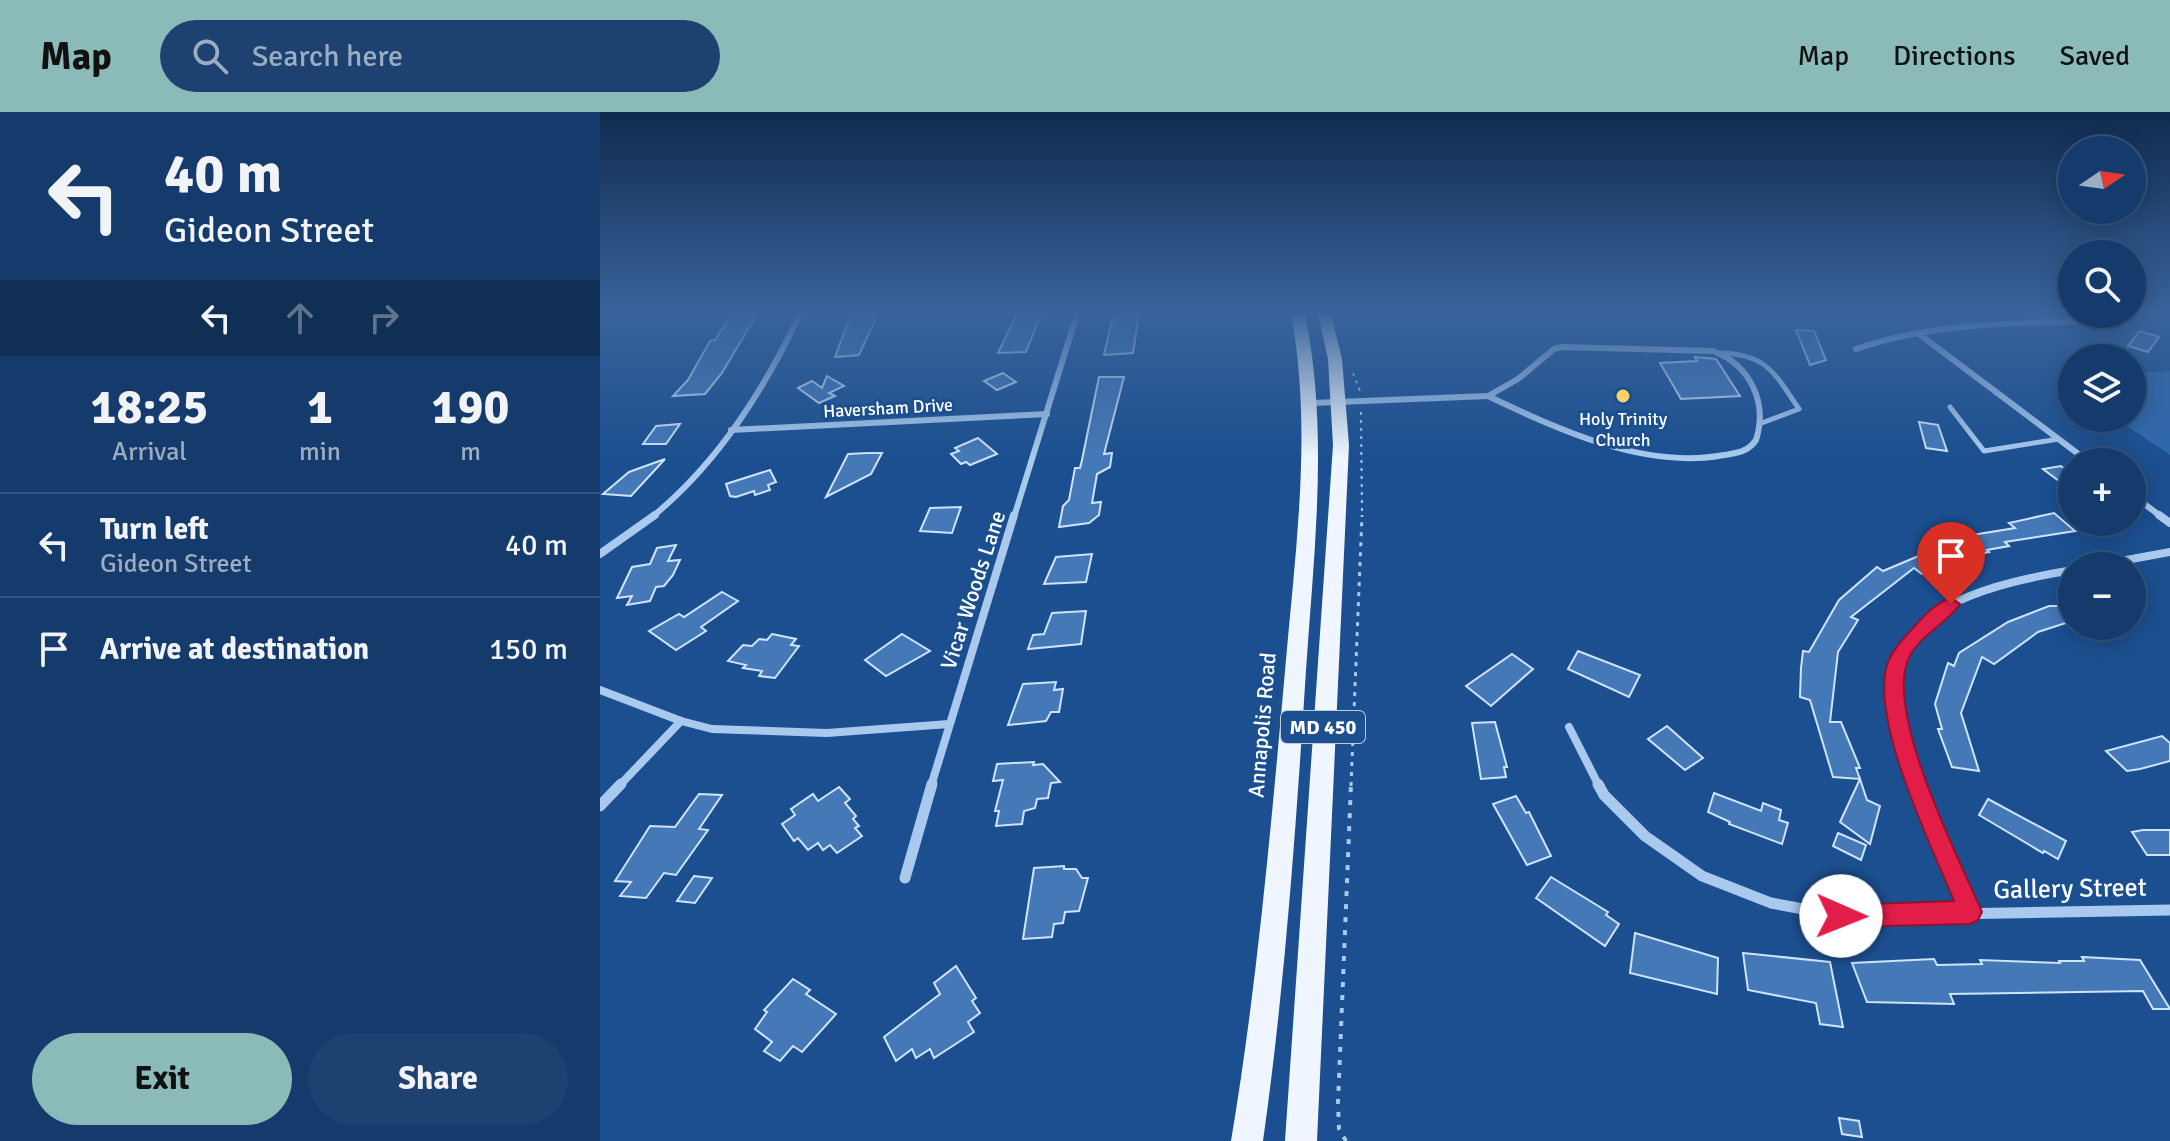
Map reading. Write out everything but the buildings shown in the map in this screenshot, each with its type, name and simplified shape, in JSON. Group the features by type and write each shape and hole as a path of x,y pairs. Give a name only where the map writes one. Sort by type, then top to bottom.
{"main road":[{"name":"Annapolis Road","path":"1247,1141 1257,1077 1300,611 1312,403 1309,362"},
{"name":"MD 450","path":"1301,1141 1341,445 1349,400 1336,362"}],"street":[{"path":"600,554 619,543 672,500 731,430 778,362"},
{"name":"Vicar Woods Lane","path":"905,878 949,724 1063,362"},
{"path":"1488,396 1518,379 1538,362"},
{"path":"1312,403 1488,396 1602,441 1687,459 1711,459 1751,448 1759,437 1760,400 1753,382 1736,362"},
{"path":"1956,362 2071,448"},
{"name":"Haversham Drive","path":"731,430 1047,414"},
{"path":"2146,505 2170,523"},
{"path":"2146,556 2170,552"},
{"path":"1970,912 1912,771 1893,699 1897,664 1920,631 1951,604 1992,587 2058,573"},
{"path":"600,690 681,721 712,729 827,733 949,724"},
{"path":"600,806 681,721"},
{"name":"Gallery Street","path":"1569,727 1595,781 1618,811 1679,861 1724,887 1792,909 1841,916 2170,910"}],"lane":[{"path":"1759,424 1799,409 1766,362"},
{"path":"1950,407 1984,451 2059,439"}],"path":[{"path":"1346,1141 1339,1129 1338,1103 1362,527 1360,415 1364,409 1349,400 1361,387 1351,367"}],"shaded area":[{"path":"2170,371 2170,455 2136,432 2146,432 2146,372"}],"place":[{"name":"Holy Trinity Church","path":"1623,396"}],"route":[{"path":"1841,916 1898,917 1970,912 1912,771 1893,699 1897,664 1905,649 1934,617 1951,604"}]}
